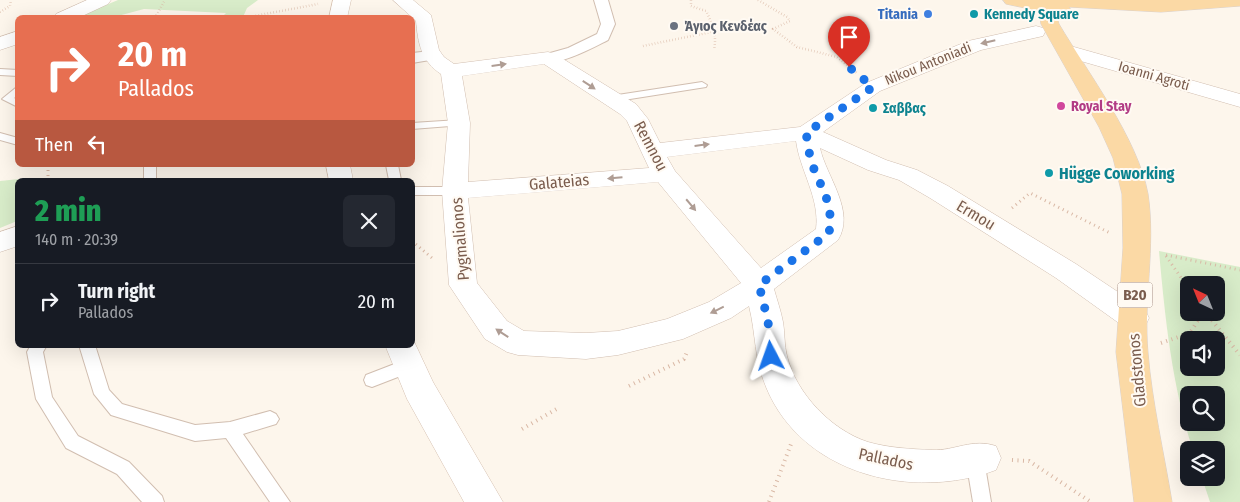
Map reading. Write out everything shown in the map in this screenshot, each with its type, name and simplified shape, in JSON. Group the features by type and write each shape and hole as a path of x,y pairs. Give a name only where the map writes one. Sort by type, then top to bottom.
{"main road":[{"path":"1020,1 1130,12 1150,11 1161,7 1240,1"},
{"name":"Gladstonos","path":"1020,1 1036,32 1092,97"},
{"name":"Gladstonos","path":"1047,3 1050,24 1067,51 1125,158 1136,194 1137,246 1132,352 1153,502"}],"street":[{"path":"69,15 102,0"},
{"path":"402,0 425,18 422,57 451,71 548,58 573,51 603,37 608,24 601,0"},
{"name":"Nikou Antoniadi","path":"659,162 806,133 873,87 975,44 1036,32"},
{"path":"0,44 15,38"},
{"name":"Ioanni Agroti","path":"1067,51 1238,98"},
{"name":"Remnou","path":"548,58 628,109 638,119 659,162 759,285"},
{"name":"Pygmalionos","path":"451,71 459,123 455,190 462,285 496,330 518,343 548,346 586,346 618,343 683,325 720,310 759,285"},
{"path":"759,285 829,233 832,218 829,204 811,162 806,133"},
{"name":"Ermou","path":"806,133 878,165 908,175 992,224 1134,318"},
{"name":"Galateias","path":"455,190 659,162"},
{"path":"0,243 15,236"},
{"name":"Pallados","path":"759,285 768,321 771,356 782,387 801,415 828,439 862,457 902,465 937,467 979,459"},
{"path":"406,355 419,389 484,502"}],"lane":[{"path":"0,72 15,74"},
{"path":"612,99 702,85"},
{"path":"15,92 7,99 15,103"},
{"path":"415,126 459,123"},
{"path":"0,136 15,141"},
{"path":"415,191 455,190"},
{"path":"37,348 35,352 44,399 72,442 122,468 155,502"},
{"path":"87,348 102,394 117,410 195,433 230,430 270,419"},
{"path":"372,380 406,355"},
{"path":"230,430 281,502"},
{"path":"979,459 982,502"}],"path":[{"path":"0,12 10,6 11,0"},
{"path":"158,15 161,11 164,0"},
{"path":"691,0 691,6 706,11 716,31 718,36 714,50"},
{"path":"758,0 787,17 790,21 773,29 797,47 838,57 873,87"},
{"path":"258,15 299,6 340,6"},
{"path":"643,46 716,31"},
{"path":"992,224 1030,193 1093,226 1137,246 1166,255 1240,270"},
{"path":"1166,255 1180,276"},
{"path":"1132,352 1190,332 1198,321"},
{"path":"1212,321 1240,355"},
{"path":"629,386 684,358 690,343 683,325"},
{"path":"522,429 560,407"},
{"path":"769,502 801,415"},
{"path":"979,459 1029,461 1091,502"}],"green space":[{"path":"118,0 258,0 247,8 244,15 144,9 122,15 82,15"},
{"path":"15,179 15,222 0,228 0,181"},
{"path":"1159,251 1240,267 1240,502 1210,502 1205,486 1225,486 1225,441 1190,441 1187,431 1225,431 1225,386 1180,386 1180,401 1167,327"}],"place":[{"name":"Titania","path":"928,14"},
{"name":"Kennedy Square","path":"974,14"},
{"name":"Άγιος Κενδέας","path":"674,26"},
{"name":"Royal Stay","path":"1061,106"},
{"name":"Σαββας","path":"873,108"},
{"name":"Hügge Coworking","path":"1049,173"}],"route":[{"path":"771,356 768,321 759,285 829,233 832,218 829,204 811,162 806,133 873,87 849,67"}]}
